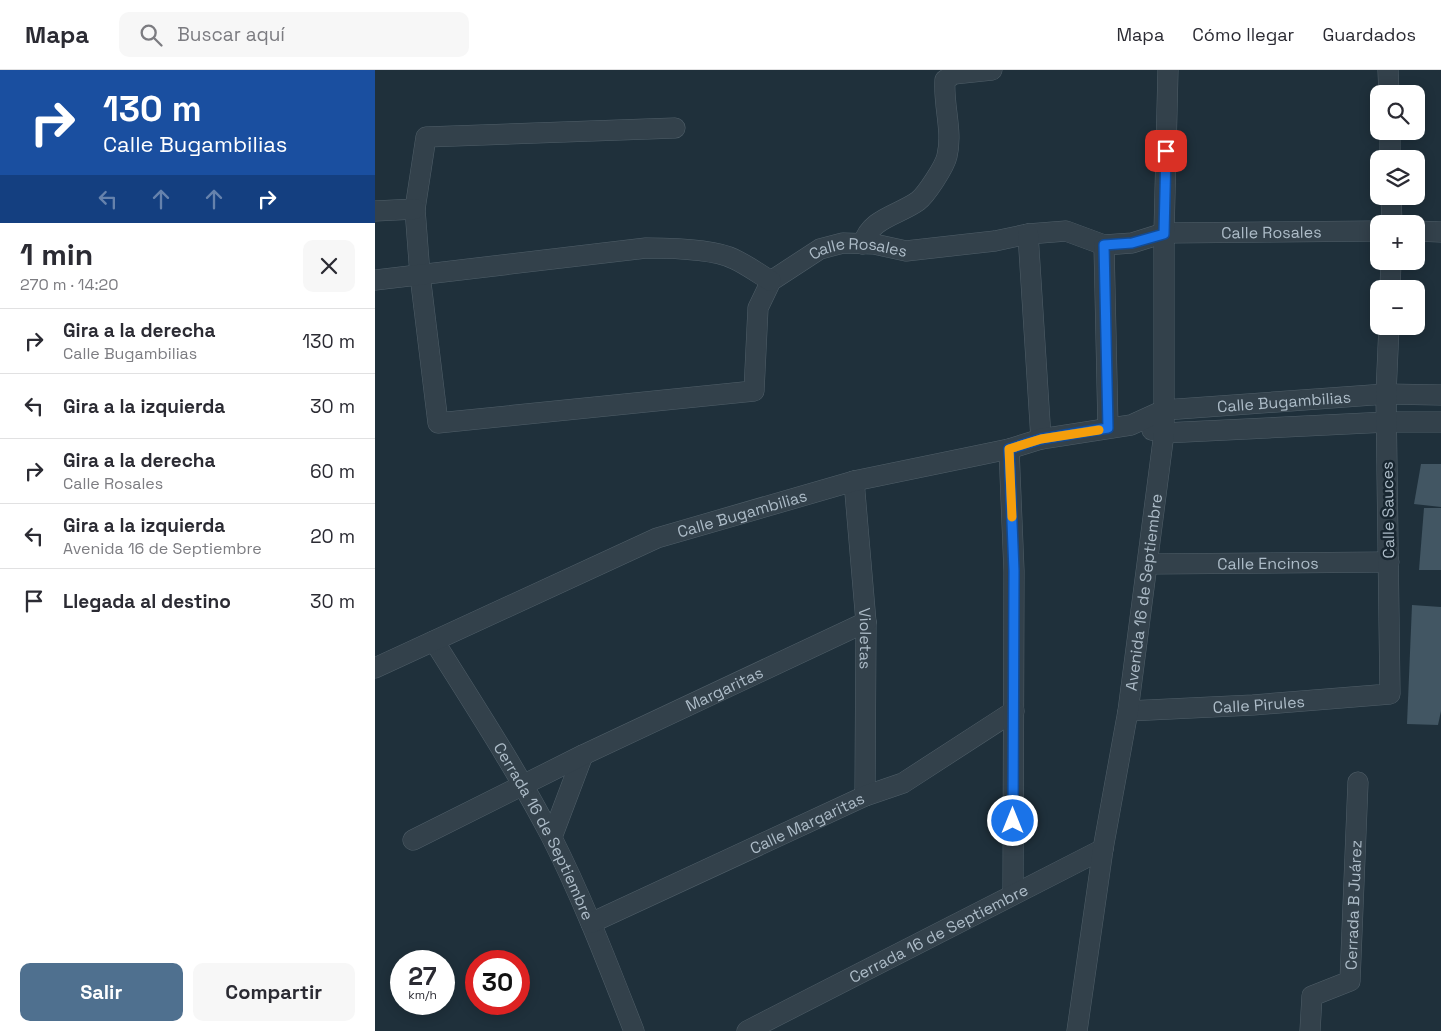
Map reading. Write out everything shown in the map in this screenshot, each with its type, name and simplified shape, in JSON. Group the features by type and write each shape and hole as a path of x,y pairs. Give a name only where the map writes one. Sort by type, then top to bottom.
{"street":[{"path":"863,244 866,234 879,222 919,200 941,170 947,156 948,129 945,80 954,72 992,70"},
{"name":"Avenida 16 de Septiembre","path":"1077,1031 1103,849 1128,711 1164,433 1164,234 1168,70"},
{"path":"1388,70 1389,85"},
{"path":"375,280 420,275 646,248 718,253 733,259 771,281 758,308 753,392 438,423 420,275 415,209 426,137 675,128"},
{"path":"375,211 415,209"},
{"name":"Calle Rosales","path":"771,281 820,249 843,243 863,244 906,251 995,241 1028,234 1066,231 1104,245 1132,243 1164,234 1370,231"},
{"path":"1425,231 1441,232"},
{"path":"1028,234 1041,439"},
{"path":"1104,245 1108,428"},
{"name":"Calle Sauces","path":"1389,335 1386,394 1391,694"},
{"name":"Calle Bugambilias","path":"375,668 657,538 854,480 1009,449 1041,439 1131,425 1165,410 1386,394 1441,395"},
{"name":"Calle Bugambilias","path":"1131,425 1164,433 1387,422 1441,422"},
{"path":"1009,449 1014,571 1013,894"},
{"name":"Violetas","path":"854,480 866,622 865,796"},
{"name":"Calle Encinos","path":"1148,564 1389,562"},
{"name":"Margaritas","path":"413,840 583,755 866,622"},
{"name":"Cerrada 16 de Septiembre","path":"434,641 524,786 552,838 591,923 634,1031"},
{"name":"Calle Pirules","path":"1128,711 1253,705 1391,694"},
{"name":"Calle Margaritas","path":"591,923 865,796 903,783 1014,711"},
{"path":"552,838 583,755"},
{"name":"Cerrada B Juárez","path":"1310,1031 1312,996 1350,981 1358,782"},
{"name":"Cerrada 16 de Septiembre","path":"747,1031 1103,849"}],"building":[{"path":"1421,464 1441,464 1441,507 1414,504"},
{"path":"1424,508 1441,508 1441,570 1419,570"},
{"path":"1412,605 1441,607 1441,711 1438,725 1407,724"}],"slow traffic":[{"path":"1012,517 1009,449 1041,439 1099,430"}],"route":[{"path":"1013,821 1014,571 1009,449 1041,439 1108,428 1103,308 1104,245 1132,243 1164,234 1166,151"}]}
